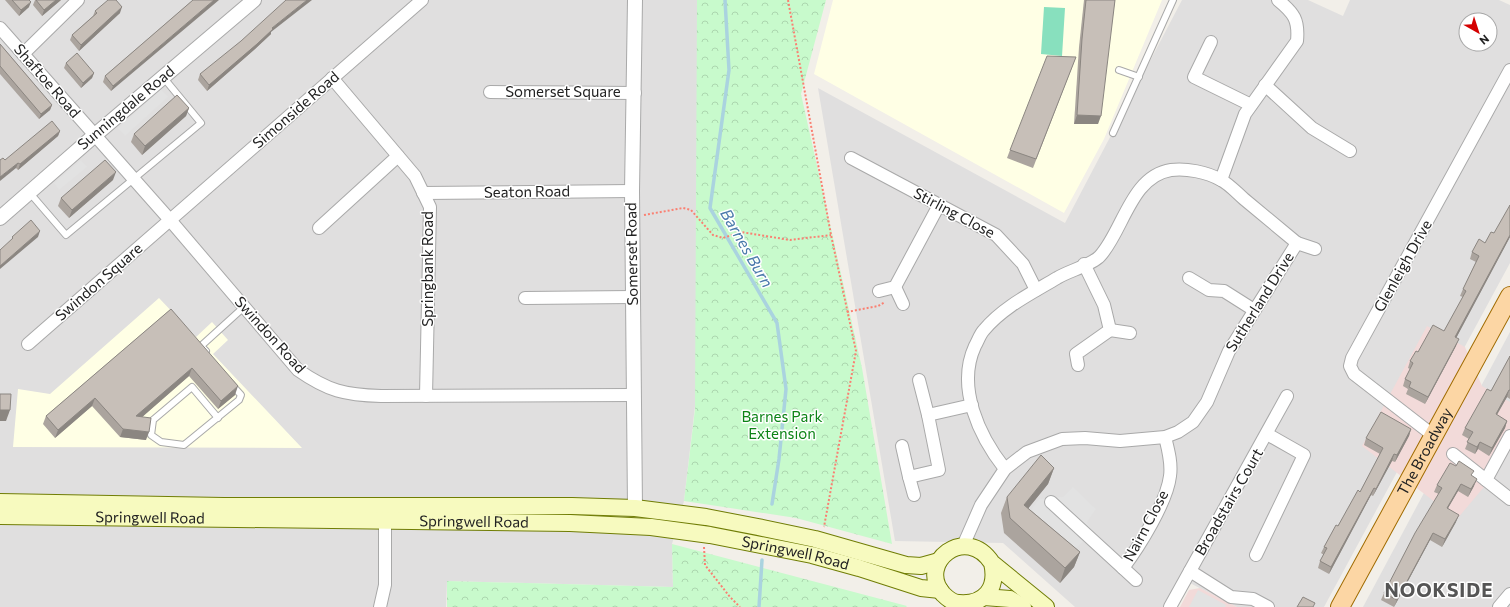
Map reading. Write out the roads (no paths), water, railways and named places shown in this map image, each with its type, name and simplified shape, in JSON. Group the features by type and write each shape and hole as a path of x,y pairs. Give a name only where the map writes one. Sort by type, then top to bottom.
{"main road":[{"name":"The Broadway","path":"1340,607 1510,296"},
{"name":"Springwell Road","path":"0,502 385,513 634,526 702,534 812,556 859,568 921,588 940,590"},
{"name":"Springwell Road","path":"0,516 385,513 572,506 635,508 713,518 821,541 906,565 921,566 939,561 950,550 963,546"},
{"path":"634,526 635,508"},
{"path":"963,546 978,549 986,555 992,563 1046,607"},
{"path":"939,561 935,572 936,581 940,590 945,596 956,603 970,604 984,597 989,591 994,580 992,563"},
{"path":"984,597 1010,599 1023,607"}],"street":[{"path":"23,54 78,0"},
{"name":"Sunningdale Road","path":"0,218 254,0"},
{"name":"Simonside Road","path":"170,220 422,0"},
{"name":"Somerset Road","path":"635,0 635,92 632,191 635,508"},
{"path":"1221,180 1245,114 1297,41 1298,27 1291,11 1278,0"},
{"name":"Shaftoe Road","path":"0,28 95,135"},
{"path":"1210,42 1194,77 1251,105"},
{"name":"Glenleigh Drive","path":"1434,436 1354,374 1350,366 1352,358 1510,70"},
{"name":"Springbank Road","path":"332,78 415,176 430,207 426,396"},
{"path":"1265,85 1312,128 1350,151"},
{"name":"Somerset Square","path":"490,92 635,92"},
{"name":"Swindon Road","path":"95,135 298,370 319,384 352,395 634,395"},
{"path":"319,228 398,156"},
{"name":"Stirling Close","path":"851,158 996,235 1023,264 1036,290"},
{"name":"Sutherland Drive","path":"963,546 981,505 1005,469 1028,452 1062,439 1085,438 1120,441 1165,437 1178,432 1193,422 1207,402 1220,375 1229,350 1297,243 1221,180 1190,171 1170,170 1148,180 1132,199 1113,240 1099,257 1036,290 1003,312 983,331 970,356 967,379 972,406 989,449 1005,469"},
{"name":"Seaton Road","path":"423,193 632,191"},
{"path":"879,290 899,296 939,205"},
{"name":"Swindon Square","path":"28,344 170,220"},
{"path":"1297,243 1315,249"},
{"path":"1084,264 1104,305 1110,330"},
{"path":"1189,278 1209,290 1224,291 1254,310"},
{"path":"525,298 633,297"},
{"path":"1078,365 1076,354 1110,330 1130,333"},
{"path":"909,477 939,470 919,380"},
{"name":"Broadstairs Court","path":"1170,607 1287,396"},
{"path":"928,415 972,406"},
{"name":"Broadstairs Court","path":"1256,555 1304,455 1267,434"},
{"path":"1486,480 1510,436"},
{"name":"Nairn Close","path":"1123,568 1134,554 1167,492 1170,476 1170,459 1165,437"},
{"path":"902,446 914,495"},
{"path":"1453,454 1510,499"},
{"name":"Nairn Close","path":"1051,502 1136,580"},
{"path":"380,607 385,585 385,513"},
{"name":"Broadstairs Court","path":"1190,571 1231,597 1253,599 1268,607"},
{"path":"1499,607 1510,594"}],"lane":[{"path":"1113,133 1173,0"},
{"path":"1119,70 1139,77"},
{"path":"29,192 66,235 134,180 201,122 163,77"},
{"path":"211,358 201,346 244,307"},
{"path":"218,418 192,387 153,420 151,434 161,442 184,445 218,418 239,400 241,396 225,376"}],"waterway":[{"name":"Barnes Burn","path":"725,0 729,70 710,208 777,323 786,389 779,459 772,504"},
{"path":"759,607 762,560"}],"district":[{"name":"NOOKSIDE","path":"1439,590"}],"park label":[{"name":"Barnes Park Extension","path":"782,426"}]}
